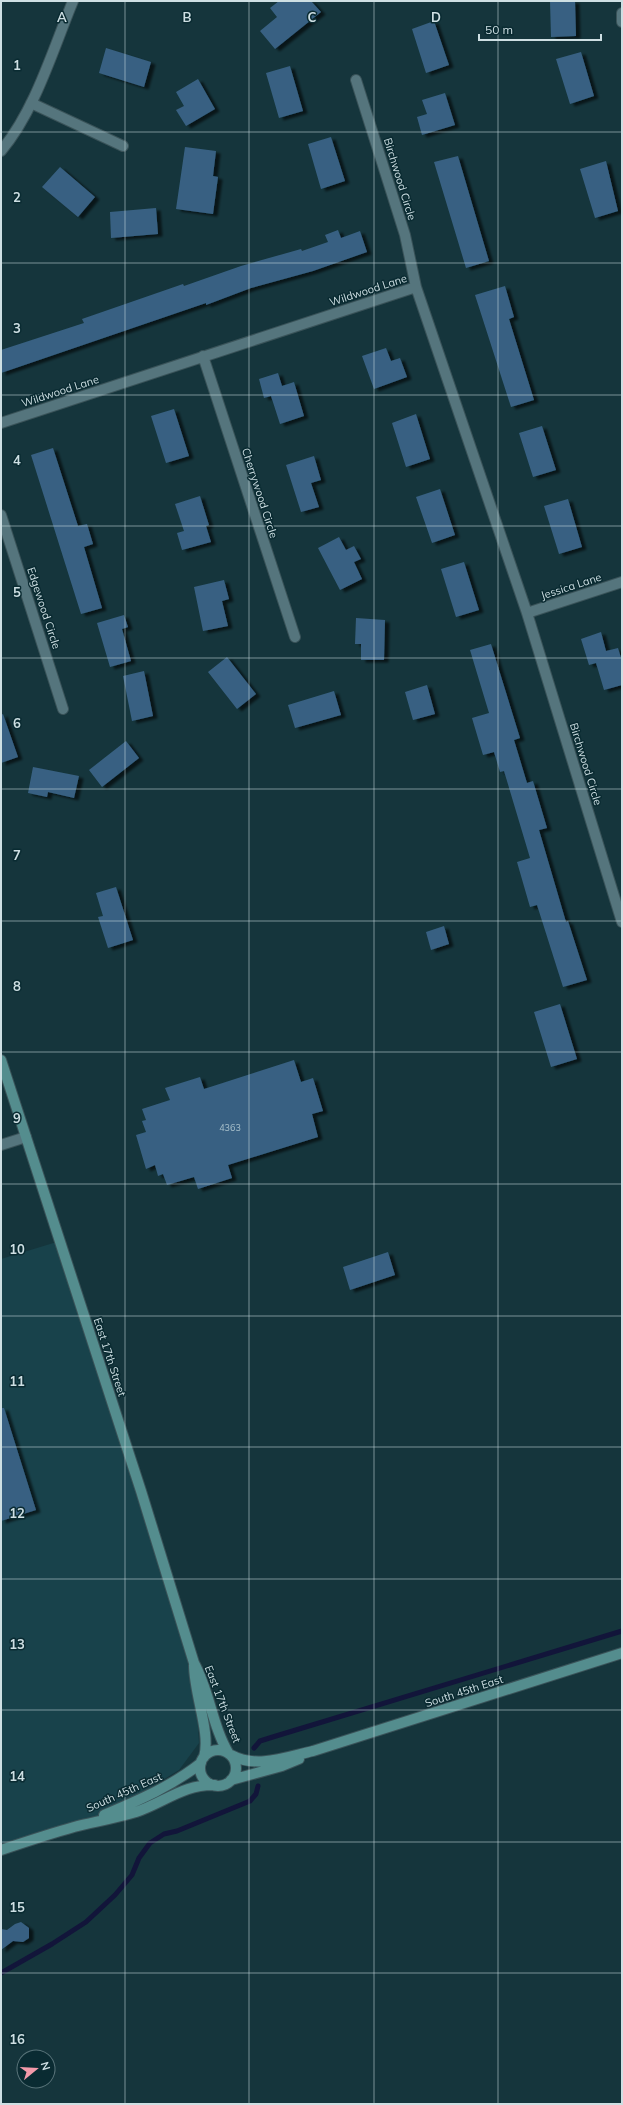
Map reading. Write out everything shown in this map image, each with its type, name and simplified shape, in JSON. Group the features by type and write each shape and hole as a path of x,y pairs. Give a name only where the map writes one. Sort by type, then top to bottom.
{"main road":[{"name":"East 17th Street","path":"1,1060 141,1490 194,1663 203,1680 218,1733 230,1755"},
{"name":"South 45th East","path":"230,1755 250,1762 271,1760 313,1751 622,1653"},
{"name":"East 17th Street","path":"194,1663 194,1677 207,1744 202,1760"},
{"path":"214,1750 220,1750 230,1755 236,1765 236,1770 231,1780 226,1784 215,1786 205,1780 202,1775 202,1760 214,1750"},
{"name":"South 45th East","path":"231,1780 282,1766 313,1751"},
{"name":"South 45th East","path":"74,1827 146,1797 172,1784 202,1760"},
{"name":"South 45th East","path":"1,1850 74,1827 148,1808 180,1790 201,1785 215,1786"}],"street":[{"path":"1,151 9,142 31,102 73,1"},
{"path":"622,13 622,22"},
{"name":"Birchwood Circle","path":"356,80 405,235 416,287"},
{"path":"31,102 123,146"},
{"name":"Wildwood Lane","path":"1,423 416,287 527,613"},
{"name":"Cherrywood Circle","path":"203,356 295,637"},
{"name":"Edgewood Circle","path":"1,515 64,709"},
{"name":"Jessica Lane","path":"527,613 622,582"},
{"name":"Birchwood Circle","path":"527,613 622,922"},
{"path":"1,1145 26,1137"}],"shaded area":[{"path":"60,1241 194,1663 199,1743 179,1770 97,1820 1,1850 1,1259"}],"building":[{"path":"279,1 311,1 321,12 275,49 260,31 277,17 270,8"},
{"path":"550,1 575,1 576,36 551,37"},
{"path":"434,21 449,65 426,73 412,29"},
{"path":"106,48 151,62 144,87 99,73"},
{"path":"581,52 594,96 570,104 556,59"},
{"path":"290,66 303,111 279,118 266,73"},
{"path":"198,79 215,109 186,126 176,110 184,106 176,92"},
{"path":"445,93 455,125 422,135 417,117 427,114 422,100"},
{"path":"331,137 345,181 321,189 308,144"},
{"path":"185,147 216,151 213,176 218,177 213,214 176,209"},
{"path":"458,156 489,261 466,268 434,162"},
{"path":"606,161 618,211 595,218 580,169"},
{"path":"60,167 95,197 78,217 42,187"},
{"path":"156,208 158,234 111,238 110,212"},
{"path":"338,230 341,238 360,231 367,252 313,271 251,288 206,305 206,303 1,373 1,350 84,323 82,319 183,284 184,286 241,266 301,249 302,251 328,242 325,235"},
{"path":"505,286 514,317 509,319 534,400 511,407 475,295"},
{"path":"386,348 391,361 400,358 407,377 374,389 362,356"},
{"path":"278,373 282,386 294,382 304,416 280,424 271,396 264,398 259,379"},
{"path":"174,409 189,456 166,463 151,416"},
{"path":"416,414 430,459 406,467 392,423"},
{"path":"542,426 556,470 533,477 519,433"},
{"path":"53,448 78,526 87,524 93,544 84,547 102,608 81,614 31,455"},
{"path":"314,456 321,480 311,483 319,507 301,512 286,465"},
{"path":"440,489 455,535 432,543 416,497"},
{"path":"200,496 209,525 206,526 211,542 182,550 177,533 184,531 175,504"},
{"path":"568,499 582,547 559,554 544,506"},
{"path":"339,537 346,550 354,546 361,559 354,562 362,579 340,590 318,548"},
{"path":"464,562 479,610 456,617 441,569"},
{"path":"224,580 229,599 222,601 228,626 203,631 194,587"},
{"path":"124,615 128,627 122,629 131,661 110,667 97,623"},
{"path":"356,618 385,620 384,660 361,660 361,644 355,644"},
{"path":"601,632 606,651 618,648 622,661 622,685 604,690 596,663 589,665 581,639"},
{"path":"491,644 520,738 514,740 527,783 533,781 547,828 539,830 566,922 568,921 587,980 563,987 537,905 530,907 517,862 530,858 504,771 500,772 494,752 483,755 472,718 489,713 470,650"},
{"path":"227,657 256,694 237,709 208,672"},
{"path":"144,671 153,716 132,721 123,676"},
{"path":"427,685 435,714 413,720 405,692"},
{"path":"334,691 341,715 295,728 288,705"},
{"path":"3,714 18,757 1,763 1,715"},
{"path":"126,741 139,758 102,787 89,770"},
{"path":"33,767 79,776 74,798 48,792 47,797 28,793"},
{"path":"116,887 133,940 108,948 98,917 103,916 96,893"},
{"path":"444,926 449,944 431,950 426,932"},
{"path":"560,1004 577,1059 551,1067 534,1012"},
{"path":"294,1060 301,1082 313,1078 323,1111 312,1114 318,1137 228,1165 232,1178 198,1189 194,1177 167,1185 163,1174 158,1176 155,1165 146,1169 136,1135 146,1132 142,1121 146,1120 142,1109 170,1100 165,1088 200,1077 204,1089"},
{"path":"388,1252 395,1275 350,1290 343,1267"},
{"path":"1,1408 4,1408 36,1510 1,1521"},
{"path":"21,1922 29,1928 29,1938 23,1942 13,1941 1,1950 1,1929 7,1930 15,1924"}],"waterway":[{"path":"254,1748 260,1741 622,1631"},
{"path":"1,1973 52,1944 86,1922 115,1895 132,1875 139,1858 150,1843 164,1834 177,1831 250,1801 256,1794 258,1786"}]}
